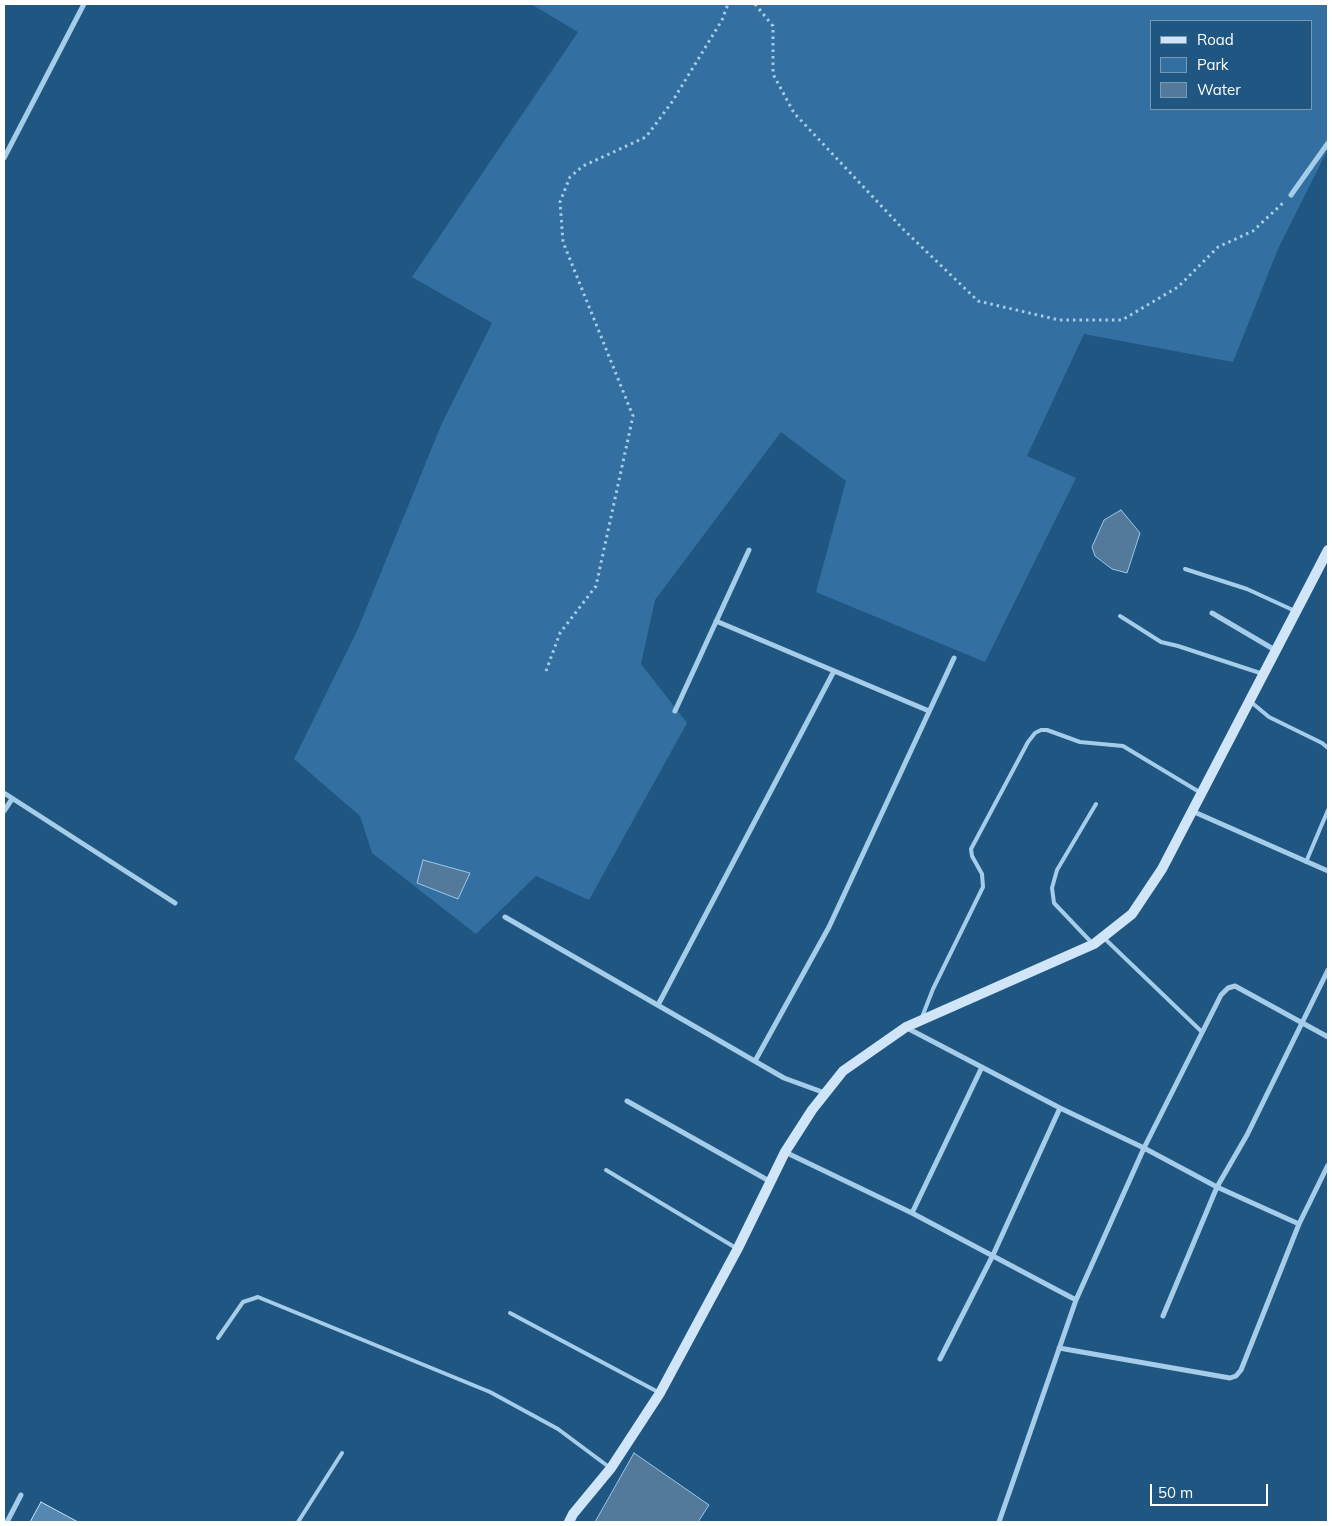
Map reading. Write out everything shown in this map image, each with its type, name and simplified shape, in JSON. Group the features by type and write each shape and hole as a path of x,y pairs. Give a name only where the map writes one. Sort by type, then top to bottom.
{"street":[{"path":"4,158 84,4"},
{"path":"1291,195 1326,152 1328,143"},
{"path":"675,711 749,550"},
{"path":"569,1522 573,1514 611,1468 660,1393 738,1250 785,1152 812,1110 843,1071 906,1027 1094,944 1132,914 1162,869 1328,550"},
{"path":"1212,613 1276,650"},
{"path":"716,621 929,711"},
{"path":"755,1061 829,926 954,658"},
{"path":"658,1005 834,671"},
{"path":"4,793 175,902"},
{"path":"4,811 12,799"},
{"path":"1192,811 1328,871"},
{"path":"505,917 784,1078 825,1093"},
{"path":"1163,1316 1217,1187 1247,1135 1328,970"},
{"path":"999,1522 1076,1300 1144,1148 1221,995 1228,988 1235,986 1328,1037"},
{"path":"906,1027 1060,1108 1144,1148 1217,1187 1299,1224"},
{"path":"912,1213 982,1067"},
{"path":"628,1101 771,1182"},
{"path":"940,1359 993,1255 1060,1108"},
{"path":"785,1152 912,1213 1076,1300"},
{"path":"1059,1348 1230,1378 1236,1376 1299,1224 1328,1165"},
{"path":"7,1522 21,1495"}],"lane":[{"path":"1185,569 1247,589 1297,612"},
{"path":"1120,616 1161,642 1264,674"},
{"path":"1250,700 1269,717 1322,743 1328,748"},
{"path":"920,1021 933,989 983,887 982,874 972,856 971,849 1028,742 1035,733 1040,730 1047,730 1080,742 1123,746 1201,793"},
{"path":"1094,944 1054,903 1052,888 1057,870 1096,804"},
{"path":"1306,862 1328,810"},
{"path":"1103,937 1202,1032"},
{"path":"606,1170 738,1250"},
{"path":"218,1338 243,1302 258,1296 490,1392 558,1429 611,1468"},
{"path":"510,1313 660,1393"},
{"path":"298,1522 342,1453"}],"path":[{"path":"546,671 560,633 596,586 633,416 564,242 560,202 570,177 582,166 646,138 672,102 722,20 728,4"},
{"path":"755,4 773,26 773,74 794,113 902,229 978,301 1059,320 1122,320 1178,287 1218,246 1253,231 1291,195"}],"green space":[{"path":"531,4 1328,4 1328,149 1278,249 1233,362 1084,334 1027,456 1076,478 985,662 816,592 846,481 781,432 655,600 641,664 687,723 589,900 536,876 476,934 372,853 360,816 294,759 357,631 442,423 492,323 412,277 578,32"}],"water":[{"path":"1121,510 1140,533 1127,573 1112,569 1095,556 1092,547 1104,520"},
{"path":"423,860 470,873 458,899 417,883"},
{"path":"634,1453 709,1505 698,1522 595,1522"}],"building":[{"path":"41,1502 78,1522 30,1522"}]}
